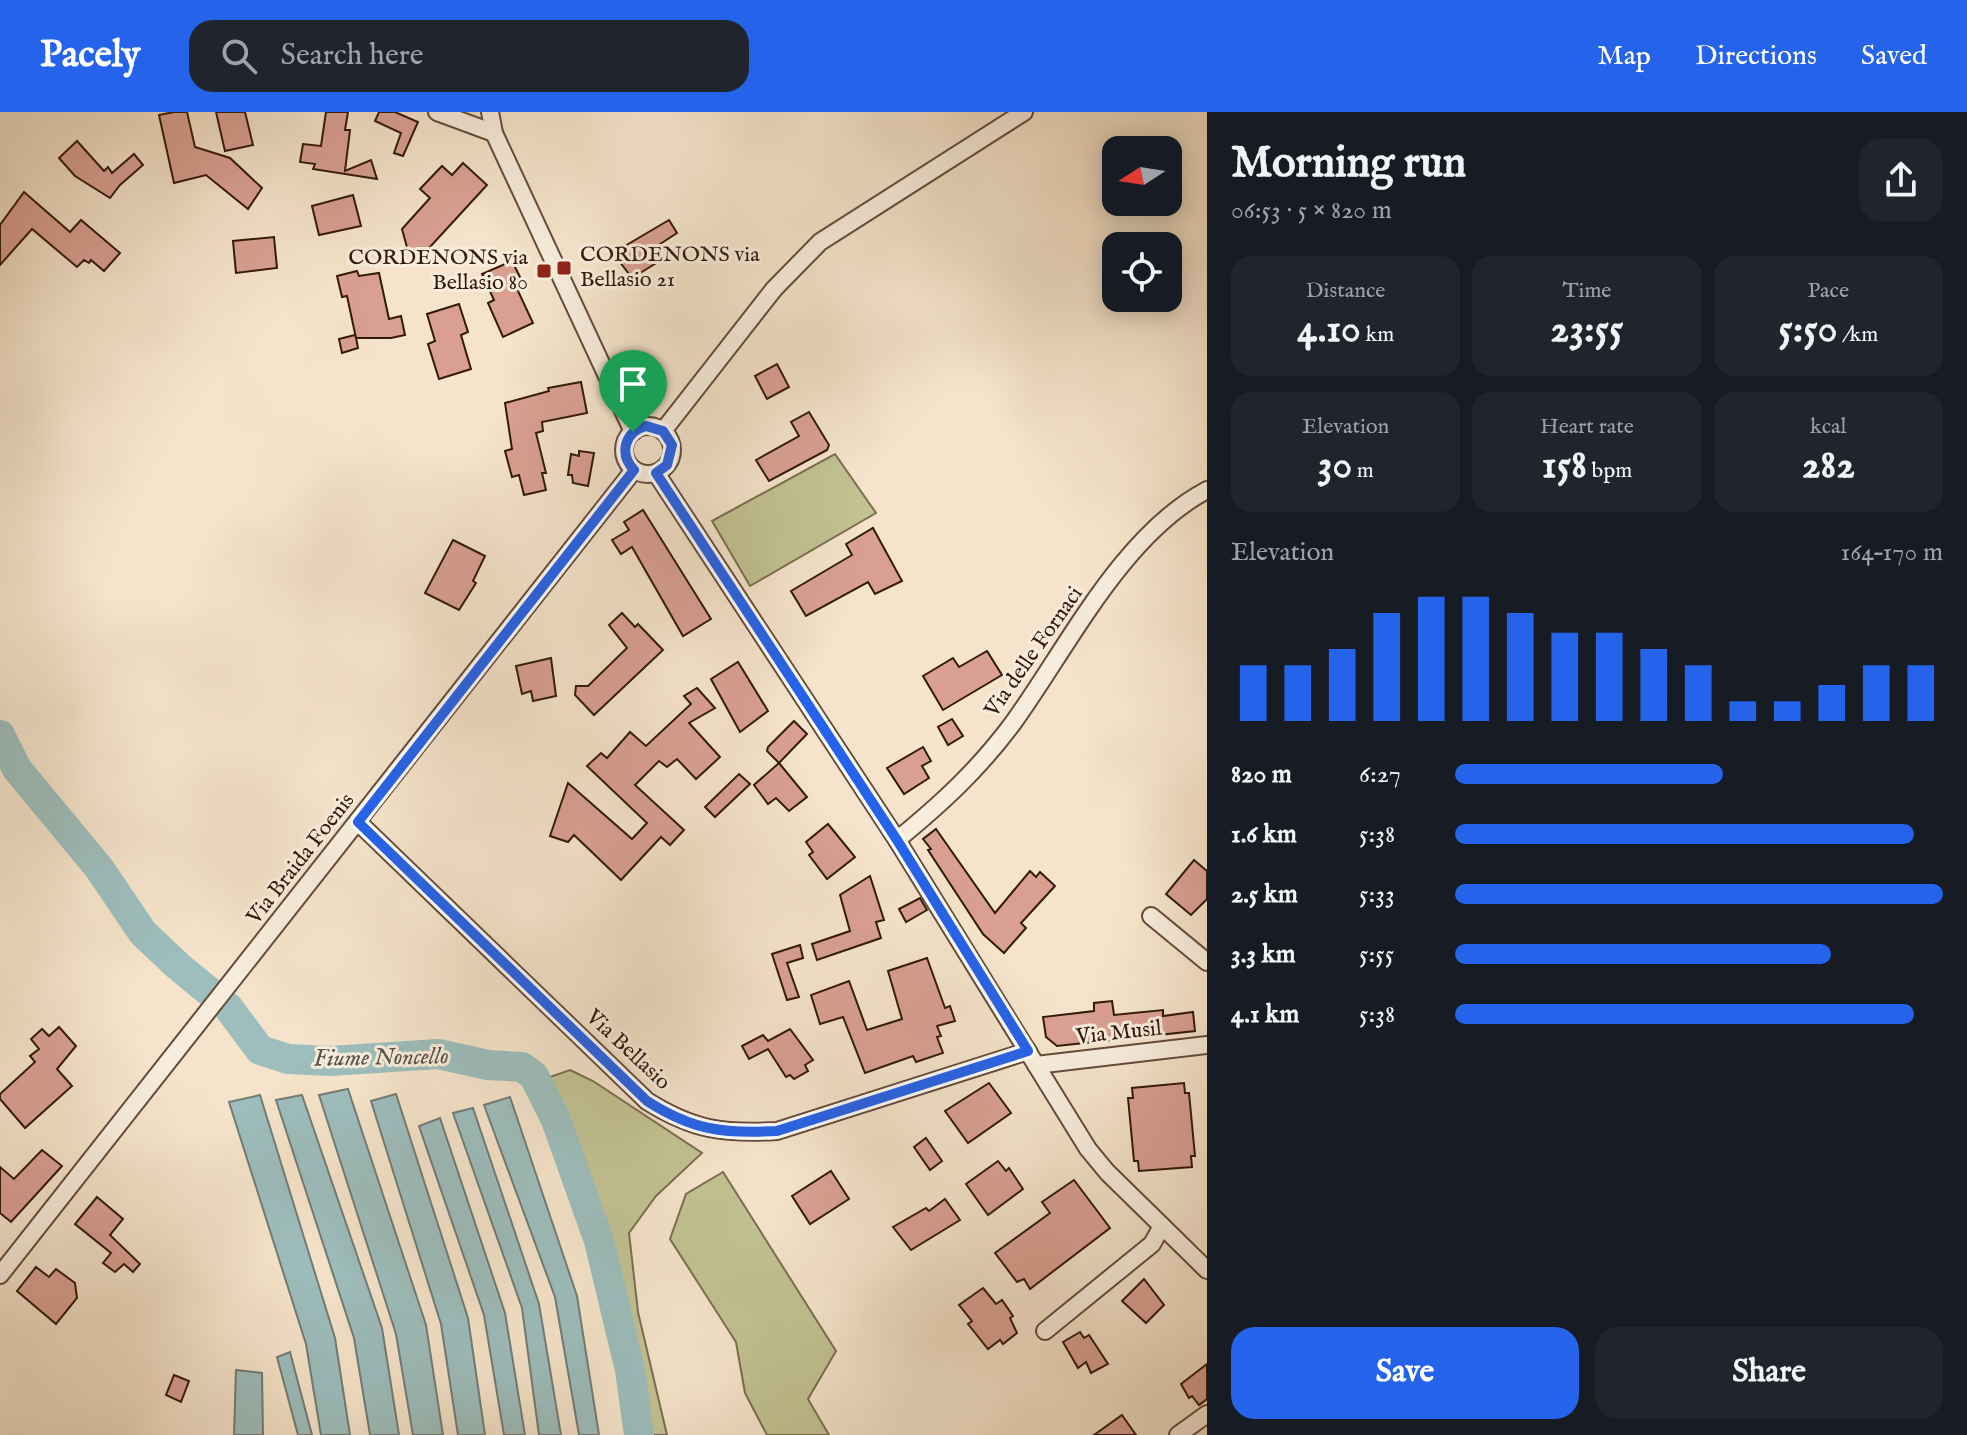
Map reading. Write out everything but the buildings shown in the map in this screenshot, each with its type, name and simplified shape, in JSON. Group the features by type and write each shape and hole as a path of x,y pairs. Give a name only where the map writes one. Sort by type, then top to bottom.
{"street":[{"path":"437,112 494,133"},
{"path":"490,112 494,133 633,432"},
{"path":"663,431 774,289 820,242 1024,112"},
{"path":"646,426 663,431 672,445 672,455 667,465 656,473 634,470 625,455 625,444 633,432 646,426"},
{"name":"Via Braida Foenis","path":"0,1275 634,470"},
{"path":"656,473 897,840 1088,1149 1107,1172 1207,1270"},
{"name":"Via delle Fornaci","path":"897,840 957,790 1011,725 1117,570 1160,525 1207,490"},
{"name":"Via Bellasio","path":"358,822 647,1101 677,1120 736,1133 777,1131 1032,1058"},
{"path":"1151,916 1207,962"},
{"name":"Via Musil","path":"1032,1058 1207,1045"},
{"path":"1045,1331 1152,1244 1162,1226"},
{"path":"1178,1435 1207,1414"}],"green space":[{"path":"835,454 876,513 750,586 712,521"},
{"path":"570,1070 593,1081 702,1153 656,1196 629,1233 638,1312 667,1435 639,1435 627,1348 606,1260 579,1175 544,1094 547,1078"},
{"path":"723,1172 836,1351 808,1399 829,1435 767,1435 745,1393 736,1342 670,1239 686,1194"}],"water":[{"path":"348,1089 426,1325 443,1435 413,1435 396,1334 319,1095"},
{"path":"396,1094 468,1318 485,1435 458,1435 441,1324 371,1101"},
{"path":"260,1095 335,1338 350,1435 321,1435 306,1344 229,1102"},
{"path":"302,1095 382,1328 399,1435 370,1435 354,1338 276,1100"},
{"path":"510,1097 577,1296 599,1435 579,1435 555,1297 484,1105"},
{"path":"473,1108 539,1304 561,1435 539,1435 522,1308 453,1113"},
{"path":"440,1118 505,1313 525,1435 504,1435 484,1315 419,1126"},
{"path":"290,1352 312,1435 298,1435 277,1357"},
{"path":"236,1370 262,1373 263,1435 234,1435"}],"waterway":[{"name":"Fiume Noncello","path":"0,735 17,769 99,868 143,933 228,1007 260,1050 288,1059 330,1061 438,1054 488,1065 522,1067 534,1076 556,1120 599,1241 630,1370 639,1435"}],"place":[{"name":"CORDENONS via Bellasio 21","path":"564,268"},
{"name":"CORDENONS via Bellasio 80","path":"544,271"}],"route":[{"path":"646,426 659,428 667,435 672,445 672,455 667,465 656,473 897,840 1028,1051 777,1131 736,1133 706,1129 677,1120 647,1101 358,822 634,470 625,455 625,444 633,432 646,426"}]}
